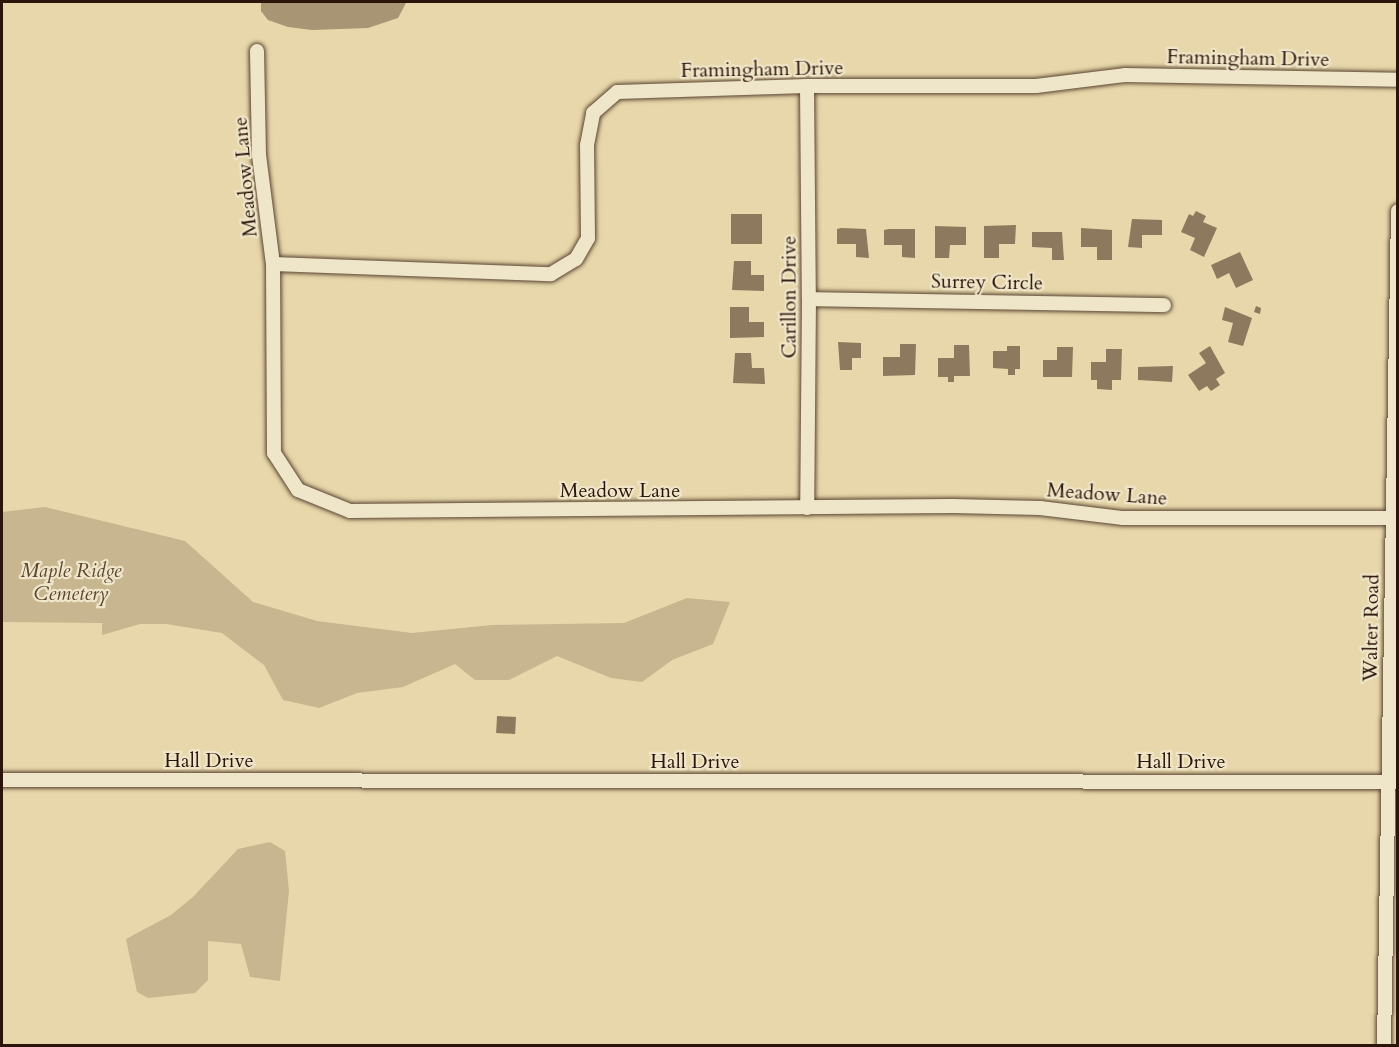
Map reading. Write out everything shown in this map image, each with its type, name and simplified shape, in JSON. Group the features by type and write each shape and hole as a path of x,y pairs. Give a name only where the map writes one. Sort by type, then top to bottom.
{"street":[{"name":"Meadow Lane","path":"257,51 260,155 273,264 274,453 298,489 350,511 1040,508 1123,518 1392,518"},
{"name":"Framingham Drive","path":"273,264 551,274 576,260 588,238 587,145 592,113 617,92 807,86 1036,86 1125,75 1398,80"},
{"name":"Carillon Drive","path":"807,86 809,299 807,508"},
{"name":"Walter Road","path":"1384,1046 1393,781 1392,518 1395,497 1398,211"},
{"name":"Surrey Circle","path":"809,299 1164,305"},
{"name":"Hall Drive","path":"2,780 1393,781"}],"green space":[{"name":"Maple Ridge Cemetery","path":"45,507 185,541 253,602 317,621 412,633 492,625 624,623 687,598 730,602 713,644 672,660 642,682 611,678 557,656 509,680 475,680 455,664 403,687 357,693 319,708 283,700 264,665 222,633 166,624 140,624 102,635 102,623 2,622 2,512"},
{"path":"270,842 285,851 289,891 280,981 250,977 241,944 208,941 208,980 195,993 148,998 137,992 126,939 171,915 193,897 238,849"}],"shaded area":[{"path":"261,2 406,3 398,18 368,28 312,30 288,27 268,20 261,11"}],"building":[{"path":"1196,211 1206,216 1203,222 1217,228 1204,257 1190,250 1195,238 1181,232 1189,214 1193,216"},
{"path":"731,214 762,214 762,244 731,244"},
{"path":"1132,219 1162,220 1162,235 1142,235 1142,248 1128,247"},
{"path":"1016,225 1015,244 999,244 999,258 984,258 984,226"},
{"path":"935,226 966,227 966,245 950,245 949,258 935,258"},
{"path":"1081,228 1112,230 1112,260 1097,260 1097,247 1081,247"},
{"path":"837,229 866,229 869,258 856,257 856,244 837,244"},
{"path":"915,229 915,258 902,257 902,245 884,245 884,230"},
{"path":"1032,232 1062,232 1064,260 1052,260 1052,248 1032,247"},
{"path":"1240,252 1253,280 1236,288 1229,273 1217,279 1211,265"},
{"path":"734,261 751,261 751,275 764,275 764,291 732,290"},
{"path":"1256,306 1261,308 1260,314 1254,312"},
{"path":"730,307 749,307 749,322 764,322 764,337 730,338"},
{"path":"1225,307 1252,318 1243,346 1228,342 1233,323 1222,320"},
{"path":"838,342 861,343 861,358 852,358 852,370 840,370"},
{"path":"900,344 916,344 915,375 883,376 883,357 900,357"},
{"path":"954,345 969,345 970,376 954,376 954,382 948,382 948,377 938,377 938,358 954,358"},
{"path":"1007,346 1020,346 1020,369 1015,369 1015,375 1008,375 1008,369 993,368 993,351 1007,351"},
{"path":"1210,346 1225,373 1216,379 1220,385 1211,391 1207,386 1199,391 1188,375 1206,363 1199,353"},
{"path":"1057,347 1073,347 1072,377 1043,377 1043,360 1057,360"},
{"path":"1106,349 1122,349 1121,380 1112,380 1112,390 1097,389 1097,380 1091,380 1091,362 1106,362"},
{"path":"735,353 751,353 752,368 764,368 765,384 733,383"},
{"path":"1173,366 1172,382 1138,380 1138,367"},
{"path":"497,716 516,717 515,734 496,733"}]}
